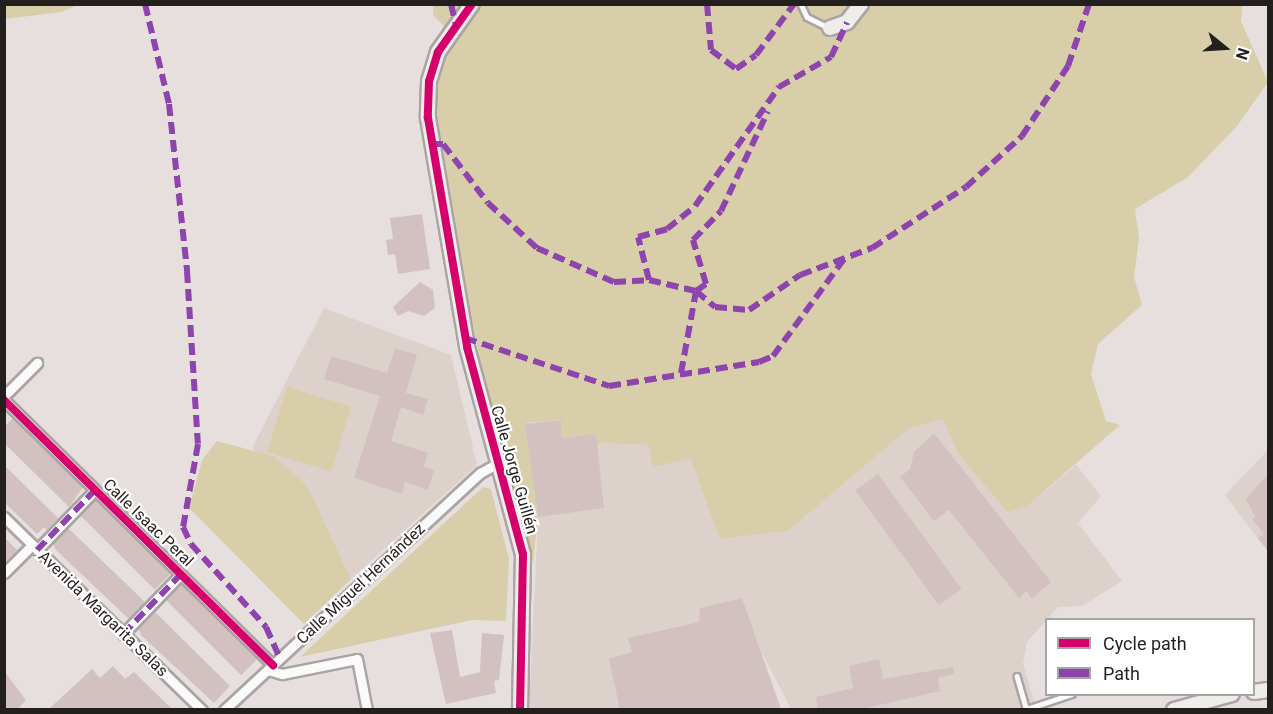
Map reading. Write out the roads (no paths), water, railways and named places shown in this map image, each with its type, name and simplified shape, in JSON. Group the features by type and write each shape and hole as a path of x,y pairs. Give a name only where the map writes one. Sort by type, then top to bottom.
{"street":[{"name":"Calle Jorge Guillén","path":"472,4 438,52 427,98 467,347 500,462 523,554 520,710"},
{"path":"830,28 847,22 861,4"},
{"path":"4,398 37,363"},
{"name":"Calle Isaac Peral","path":"4,398 271,667"},
{"name":"Calle Miguel Hernández","path":"224,710 480,473 500,462"},
{"path":"4,573 95,490"},
{"name":"Avenida Margarita Salas","path":"4,517 202,710"},
{"path":"123,634 181,574"},
{"path":"271,667 282,674 357,659 367,710"},
{"path":"1174,710 1208,706 1228,696"}],"lane":[{"path":"801,4 807,18 830,28"},
{"path":"1017,676 1027,709 1066,696"}]}
